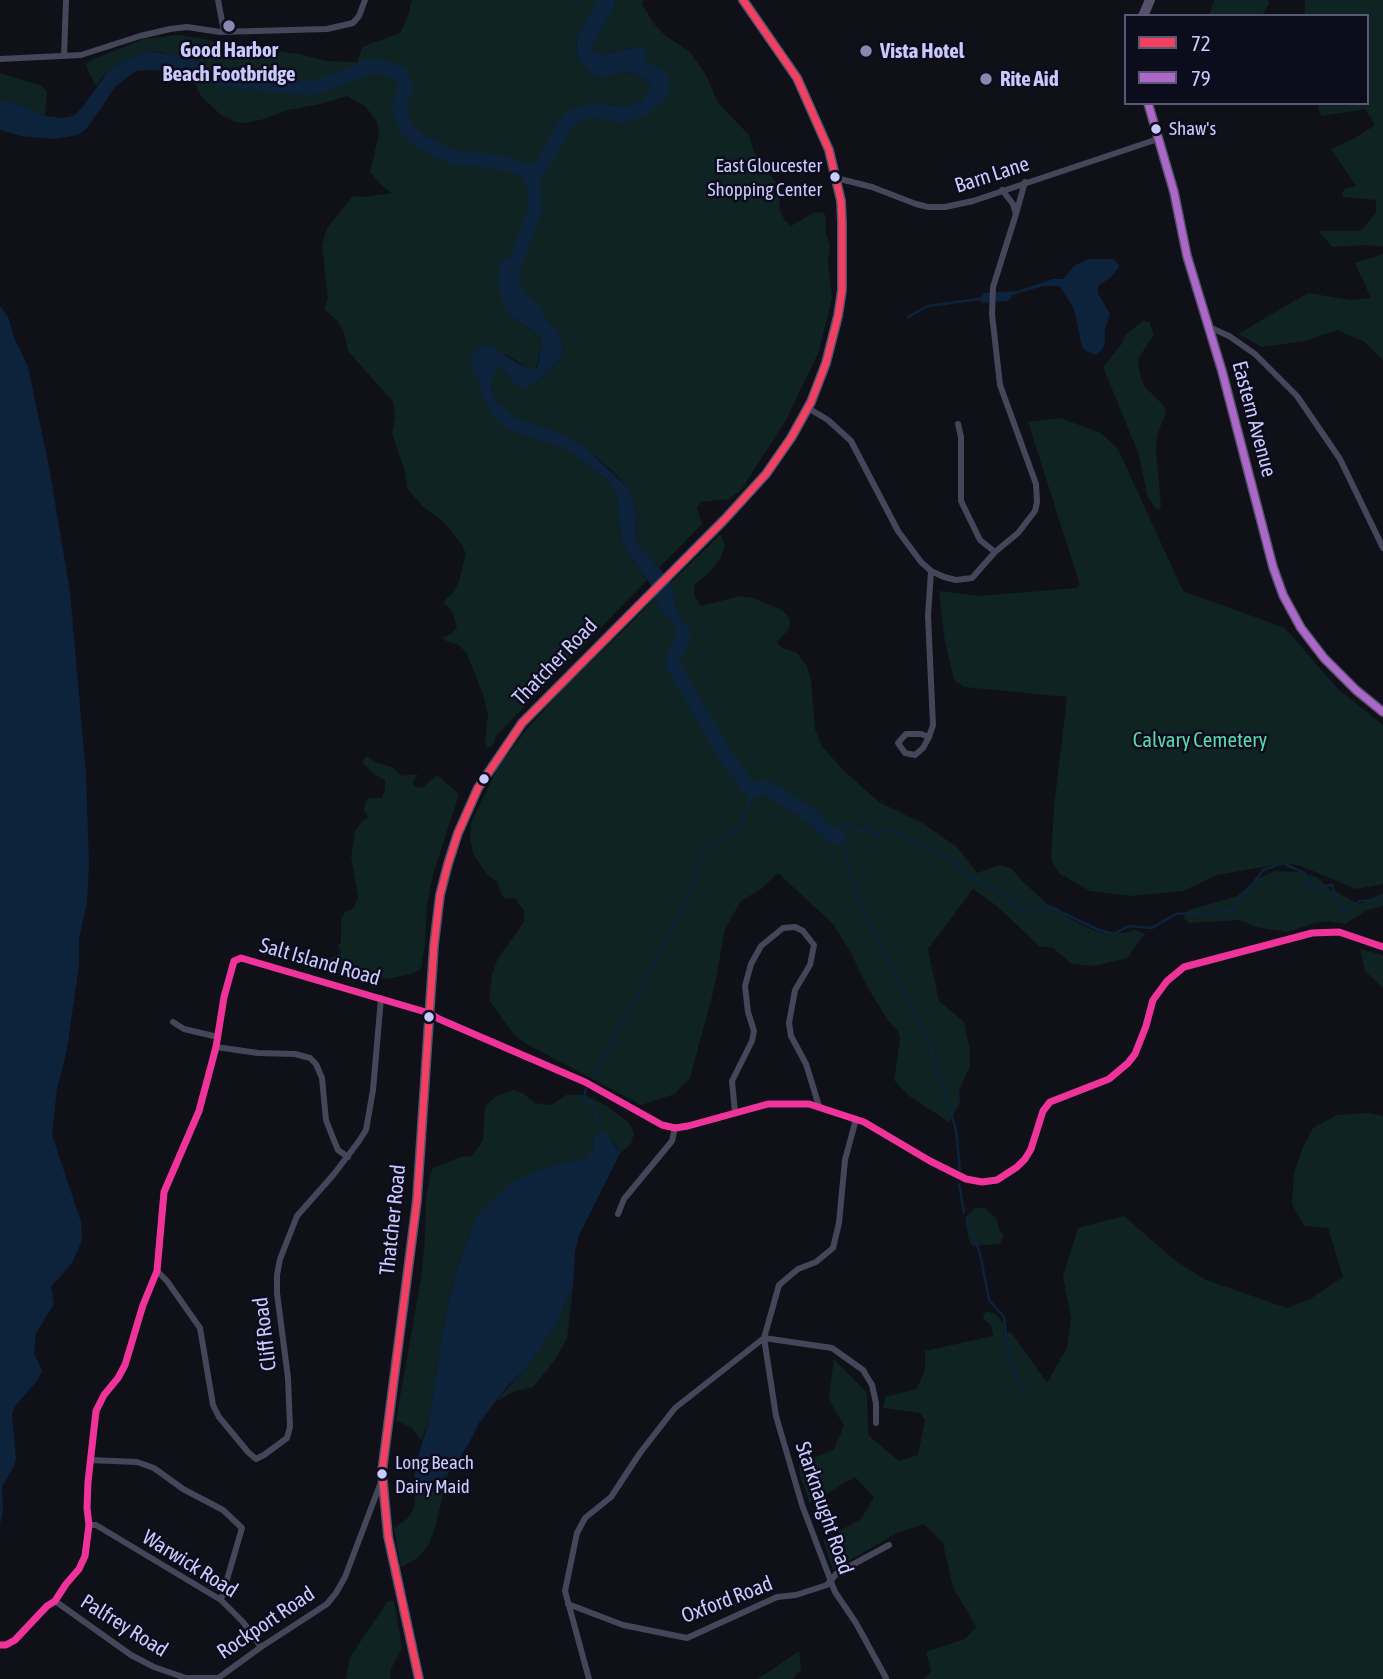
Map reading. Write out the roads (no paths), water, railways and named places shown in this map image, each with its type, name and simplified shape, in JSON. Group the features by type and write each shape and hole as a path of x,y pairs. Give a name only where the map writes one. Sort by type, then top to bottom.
{"main road":[{"name":"Thatcher Road","path":"419,1679 387,1536 382,1480 383,1450 417,1200 434,945 440,895 458,833 478,788 522,723 725,519 766,474 808,408 832,343 842,290 842,222 829,150 797,78 743,0"},
{"name":"Eastern Avenue","path":"1149,105 1174,192 1187,256 1222,371 1273,567 1283,595 1301,628 1324,658 1383,712"}],"street":[{"path":"64,56 66,0"},
{"path":"218,0 224,32"},
{"path":"0,59 81,55 140,36 187,27 224,32 327,30 354,23 365,0"},
{"name":"Barn Lane","path":"836,178 872,187 928,207 963,204 1158,139"},
{"path":"808,408 828,420 851,440 898,531 920,562 931,571 956,580 972,578 995,552 1018,533 1035,511 1037,494 1031,467 1000,385 992,292 1025,183"},
{"path":"1002,190 1013,204 1016,214"},
{"path":"1209,327 1229,336 1255,354 1297,396 1340,459 1383,548"},
{"path":"958,424 961,437 961,500 980,540 995,552"},
{"path":"929,737 906,734 898,743 905,753 915,755 929,737 933,718 928,616 931,571"},
{"path":"735,1113 732,1081 752,1041 754,1031 748,1012 745,986 751,964 761,946 783,928 795,927 814,945 810,965 795,990 789,1023 791,1036 806,1064 819,1106"},
{"path":"618,1214 624,1199 672,1141 675,1128 768,1104 790,1102 819,1106 856,1119 966,1180 997,1180 1025,1159 1031,1149 1043,1111 1050,1102 1109,1079 1128,1063 1144,1033 1153,1000 1159,990 1184,967 1312,933 1339,932 1383,947"},
{"name":"Salt Island Road","path":"0,1645 15,1640 55,1601 82,1563 89,1542 87,1508 96,1411 125,1365 143,1305 158,1271 164,1192 191,1132 216,1047 224,998 234,961 241,958 429,1013 439,1020 585,1082 662,1125 675,1128"},
{"name":"Cliff Road","path":"158,1271 200,1328 213,1405 219,1417 256,1459 264,1455 287,1438 290,1427 288,1378 278,1293 280,1259 297,1216 348,1157 366,1130 381,998"},
{"path":"173,1022 184,1029 218,1037"},
{"path":"216,1047 258,1053 295,1054 310,1058 322,1078 326,1120 332,1138 338,1150 348,1157"},
{"path":"589,1679 565,1591 581,1524 611,1497 640,1453 676,1408 764,1338 779,1285 798,1269 827,1254 836,1241 845,1160 856,1119"},
{"path":"764,1338 832,1348 863,1370 872,1385 876,1423"},
{"name":"Starknaught Road","path":"764,1338 776,1416 802,1505 830,1581 886,1678"},
{"path":"90,1460 137,1462 154,1468 183,1489 223,1510 242,1528 221,1600"},
{"name":"Rockport Road","path":"218,1679 261,1647 327,1605 345,1577 382,1480"},
{"name":"Warwick Road","path":"89,1524 96,1525 221,1600 243,1622 261,1647"},
{"name":"Oxford Road","path":"568,1604 623,1625 687,1638 777,1597 796,1595 827,1585 837,1573 889,1545"},
{"name":"Palfrey Road","path":"55,1601 131,1655 154,1667 186,1678 218,1679"}],"water":[{"path":"597,0 616,0 592,47 594,52 606,54 644,48 647,53 645,60 665,71 670,84 666,96 657,107 639,119 616,125 617,115 605,112 592,101 624,107 644,101 651,87 634,73 625,72 607,78 592,75 583,64 576,52 577,37"},
{"path":"148,51 202,63 195,84 175,73 136,71 116,86 87,128 78,135 54,139 21,136 0,130 0,99 14,102 45,116 73,116 82,108 108,71"},
{"path":"501,258 515,263 511,290 555,328 563,345 562,357 529,387 520,388 500,367 496,369 491,382 494,399 521,420 560,433 584,446 630,490 636,512 635,540 671,582 676,607 689,633 682,646 675,640 677,629 659,609 651,585 622,544 617,496 608,480 564,448 510,431 495,417 483,399 477,376 471,371 470,360 473,352 482,346 491,346 517,363 528,368 537,368 542,345 540,336 511,316 503,304 498,285"},
{"path":"1089,259 1113,259 1120,266 1098,286 1098,293 1110,314 1105,329 1105,343 1096,355 1082,347 1074,309 1060,286 1043,286 1013,295 1008,301 982,303 979,299 984,293 1017,291 1053,279 1063,279 1075,265"},
{"path":"0,306 9,319 13,335 28,367 49,467 70,592 86,774 89,864 87,902 79,939 79,965 67,1049 57,1089 52,1135 81,1222 82,1240 72,1263 51,1287 54,1304 36,1333 34,1353 42,1371 37,1381 15,1406 12,1414 16,1459 2,1487 3,1512 0,1524"},
{"path":"600,1132 605,1132 620,1153 579,1235 575,1251 573,1286 554,1329 527,1367 506,1388 479,1423 448,1474 420,1486 414,1481 417,1460 429,1420 445,1318 458,1266 477,1215 513,1182 542,1169 586,1158 592,1150 594,1138"}],"waterway":[{"path":"183,65 218,79 313,88 365,67 385,68 400,73 406,85 399,106 401,115 406,128 418,140 453,158 512,165 530,174 534,187 535,209 515,264 513,279 516,294 538,316"},
{"path":"530,174 542,165 572,117 591,111 630,115"},
{"path":"908,317 928,306 979,299"},
{"path":"683,629 684,640 673,656 672,663 725,755 744,781 753,791 768,788 811,815 829,834 838,837"},
{"path":"593,1078 694,887 701,851 713,846 744,823 745,819 741,815 749,806 753,791"},
{"path":"960,1170 956,1130 930,1045 858,900 842,842 838,837 845,824 858,831 869,830 875,835 892,828 907,841 926,846 951,858 963,872 1004,893 1020,911 1048,906 1099,930 1114,934 1129,926 1152,928 1176,914 1233,911 1263,870 1283,863 1304,873 1311,888 1332,885 1342,912 1360,901 1383,900"},
{"path":"586,1089 583,1100 591,1102 591,1109 597,1113 597,1126"},
{"path":"959,1184 964,1212"},
{"path":"967,1217 980,1253 989,1300 1004,1317 1008,1352 1025,1398"}],"place":[{"name":"Good Harbor Beach Footbridge","path":"229,26"},
{"name":"Vista Hotel","path":"866,51"},
{"name":"Rite Aid","path":"986,79"},
{"name":"Shaw's","path":"1156,129"},
{"name":"East Gloucester Shopping Center","path":"835,177"},
{"name":"Long Beach Dairy Maid","path":"382,1474"}],"park label":[{"name":"Calvary Cemetery","path":"1200,740"}]}
